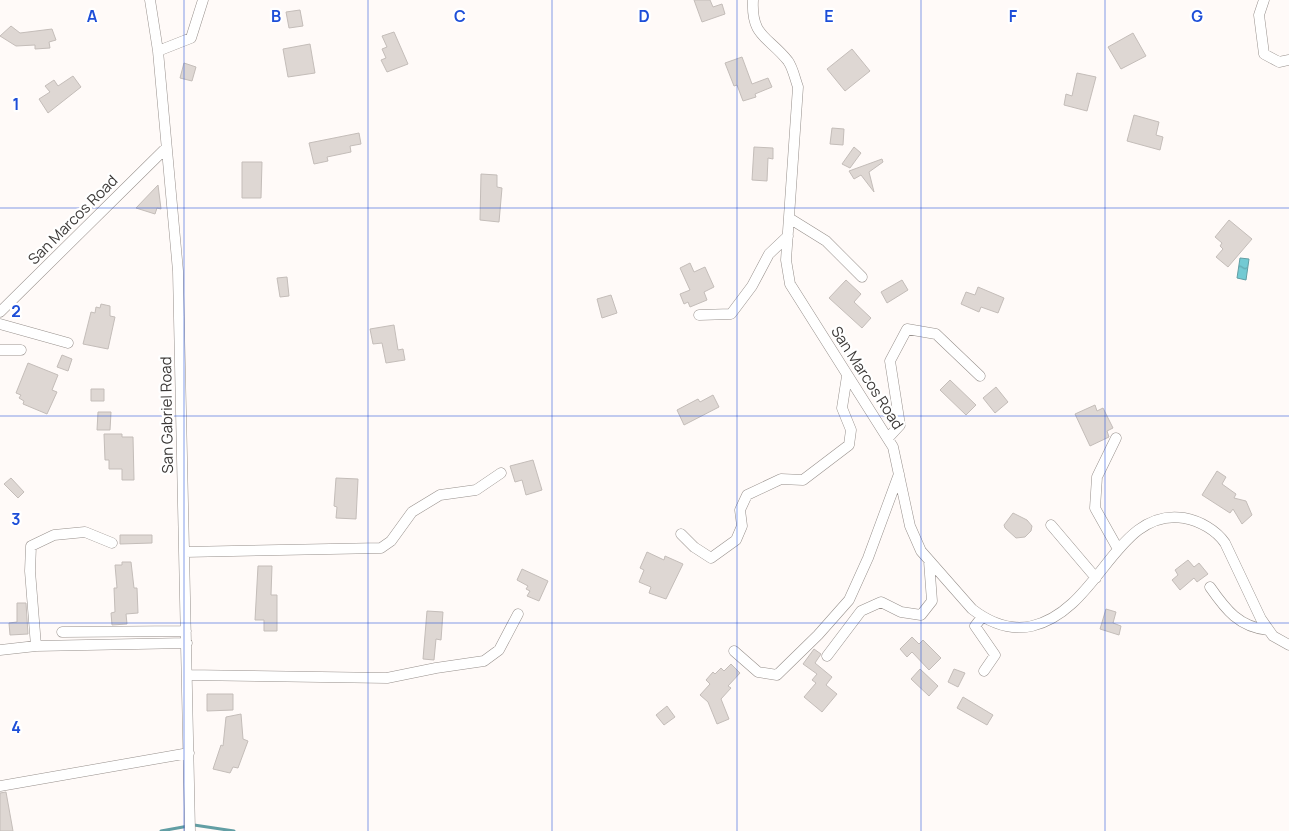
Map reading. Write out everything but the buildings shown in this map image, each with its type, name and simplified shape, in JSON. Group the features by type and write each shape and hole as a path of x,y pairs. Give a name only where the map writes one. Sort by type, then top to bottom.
{"street":[{"name":"San Gabriel Road","path":"150,0 158,52 178,271 190,831"},
{"path":"158,52 191,38 204,0"},
{"name":"San Marcos Road","path":"753,0 753,23 758,31 789,62 798,87 786,260 790,284 893,447 913,536 929,561 972,609 982,617 1003,626 1022,628 1044,623 1065,612 1096,578 1127,538 1159,518 1176,517 1198,522 1219,534 1226,543 1250,599 1268,630 1289,645"},
{"path":"1264,0 1260,15 1264,54 1279,62 1289,60"},
{"name":"San Marcos Road","path":"0,312 166,148"},
{"path":"789,218 826,241 862,277"},
{"path":"699,315 731,314 752,286 769,254 788,236"},
{"path":"0,324 68,343"},
{"path":"888,438 900,425 890,361 907,329 936,334 980,376"},
{"path":"0,350 21,350"},
{"path":"681,534 694,547 711,558 736,540 742,526 740,510 747,495 781,479 803,480 849,445 851,430 842,408 847,376"},
{"path":"1116,438 1097,477 1095,508 1118,549"},
{"path":"185,552 380,548 391,541 412,512 440,494 476,490 500,473"},
{"path":"734,651 758,672 777,676 818,635 849,600 868,558 899,473"},
{"path":"1051,526 1096,578"},
{"path":"36,646 30,572 31,546 54,535 85,532 112,543"},
{"path":"827,656 861,611 881,602 901,612 922,615 932,601 929,561"},
{"path":"1210,587 1224,608 1251,628 1268,630"},
{"path":"187,675 387,678 484,661 499,650 518,614"},
{"path":"982,617 975,626 995,655 984,671"},
{"path":"62,632 186,631"},
{"path":"0,650 36,646 187,643"},
{"path":"0,786 189,753"}],"water":[{"path":"1240,258 1249,259 1246,280 1237,278"}],"waterway":[{"path":"161,831 194,825 234,831"}]}
